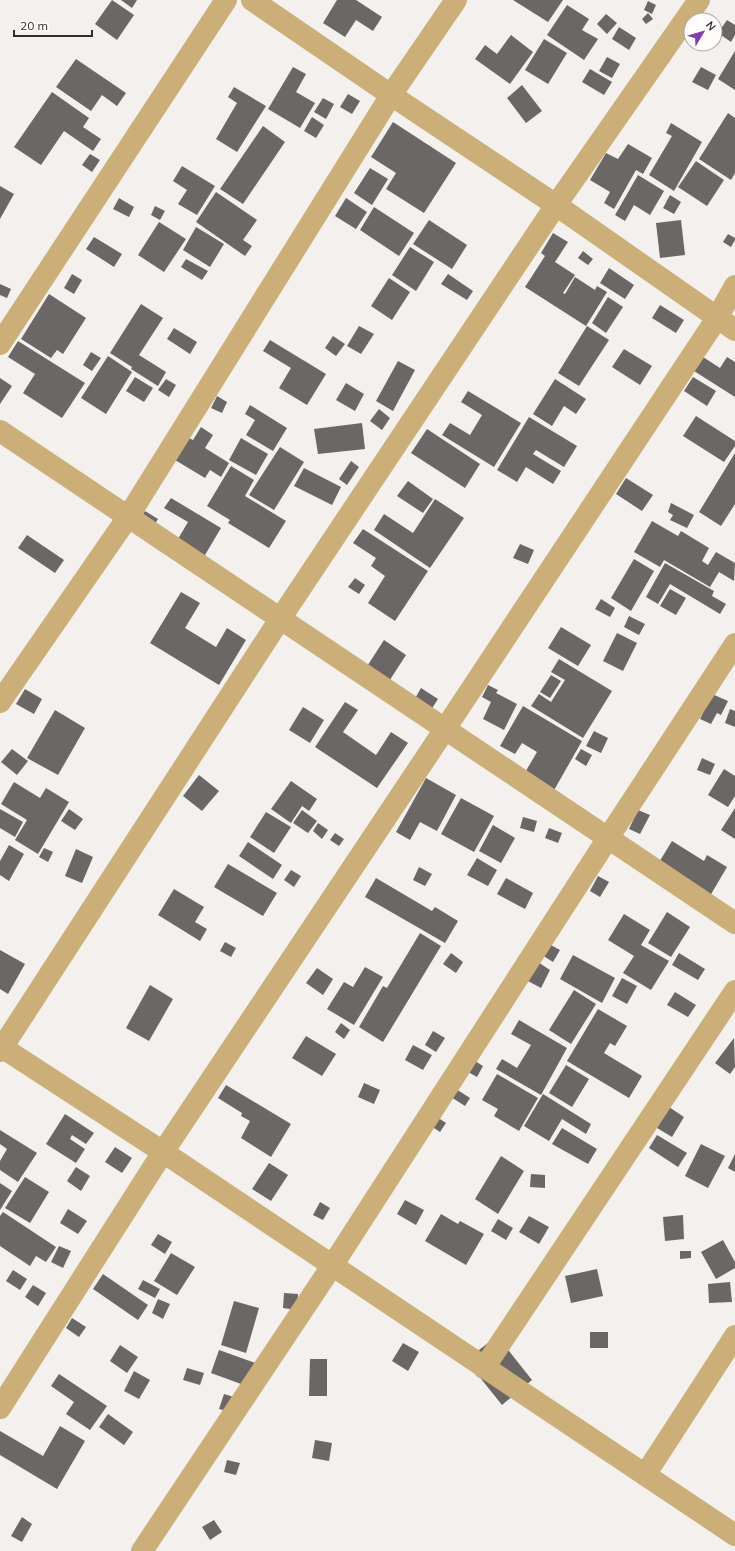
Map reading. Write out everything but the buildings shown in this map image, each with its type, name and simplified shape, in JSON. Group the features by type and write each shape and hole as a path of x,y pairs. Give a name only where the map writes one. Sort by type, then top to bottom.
{"street":[{"path":"0,344 226,0"},
{"path":"252,0 556,206 735,330"},
{"path":"0,702 128,517 391,95 456,0"},
{"path":"699,0 556,206 280,619 1,1048 163,1152 735,1535"},
{"path":"0,1408 163,1152 717,318 735,286"},
{"path":"0,432 735,923"},
{"path":"142,1551 332,1266 735,644"},
{"path":"484,1368 735,991"},
{"path":"645,1475 735,1336"}]}
